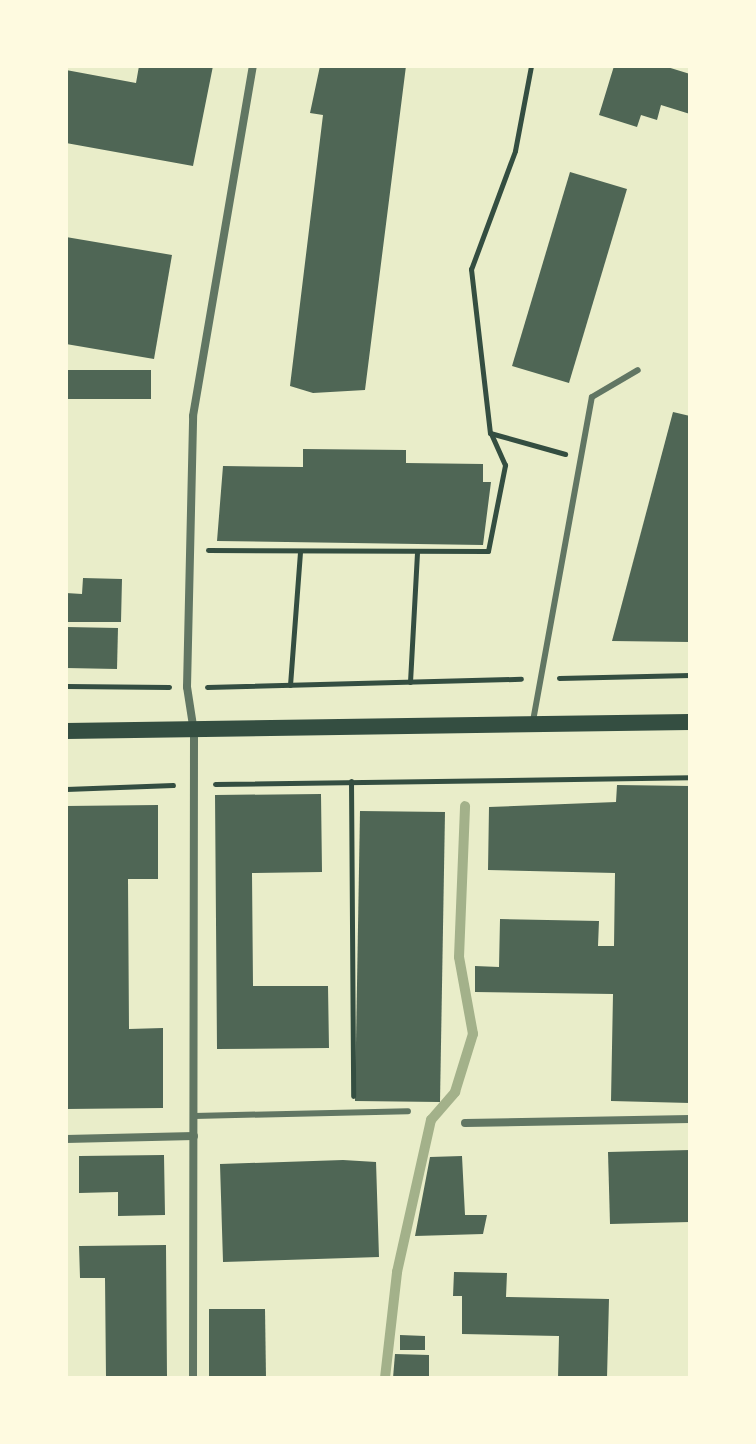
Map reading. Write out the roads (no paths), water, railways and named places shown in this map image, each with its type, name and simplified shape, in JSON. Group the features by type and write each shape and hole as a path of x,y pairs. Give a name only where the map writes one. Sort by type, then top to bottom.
{"main road":[{"path":"66,731 194,732 690,722"}],"street":[{"path":"193,1378 194,732 187,687 193,416 253,66"},
{"path":"465,1123 690,1119"},
{"path":"66,1139 194,1136"}],"lane":[{"path":"532,725 592,397 638,370"},
{"path":"194,1116 408,1111"}],"waterway":[{"path":"385,1378 397,1272 431,1120 455,1092 473,1034 459,957 465,806"}]}
